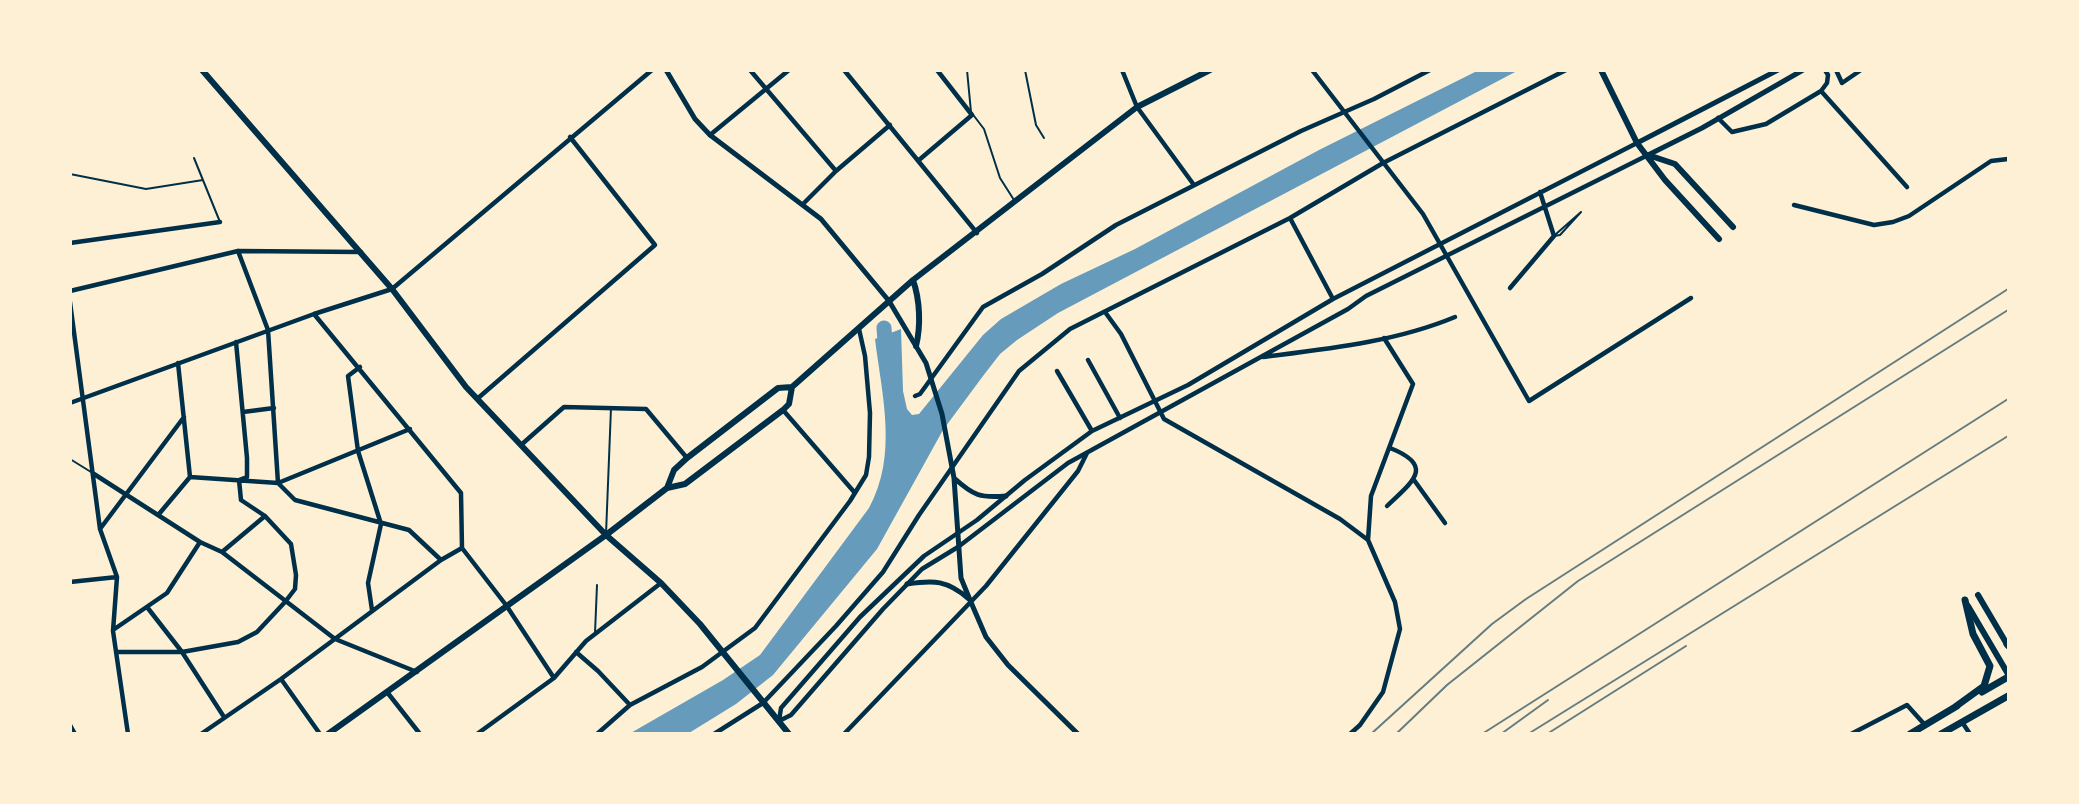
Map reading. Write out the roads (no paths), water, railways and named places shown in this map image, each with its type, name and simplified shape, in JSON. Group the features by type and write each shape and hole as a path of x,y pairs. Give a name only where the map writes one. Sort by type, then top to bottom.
{"main road":[{"path":"202,70 239,116 392,289 477,399 606,535 661,583 700,624 789,734"},
{"path":"667,488 674,470 687,458 778,388 792,387 914,280 978,233 1137,107 1210,70"},
{"path":"1601,70 1637,143 1665,180 1719,239"},
{"path":"1648,155 1675,164 1733,227"},
{"path":"914,280 920,299 917,313 920,328 916,346"},
{"path":"328,734 606,535 667,488 685,484 783,410 789,404 792,387"},
{"path":"1978,595 2008,645"},
{"path":"1910,734 2008,675 1965,600"},
{"path":"1955,707 1984,686 1990,666 1973,634 1965,600"},
{"path":"1941,734 2008,696"}],"street":[{"path":"70,402 268,330 392,289 652,70"},
{"path":"666,70 695,118 710,135 747,166 803,204 842,242 889,301 926,363 950,446 957,547 962,578 986,637 1008,665 1078,734"},
{"path":"750,70 836,171"},
{"path":"710,135 789,70"},
{"path":"844,70 978,233"},
{"path":"919,160 972,115 937,70"},
{"path":"1122,70 1137,107 1194,185"},
{"path":"1312,70 1423,214 1529,401 1691,298"},
{"path":"915,396 920,394 984,307 1042,274 1116,225 1300,131 1346,114 1430,70"},
{"path":"714,734 763,703 785,683 883,572 987,415 1019,371 1064,333 1290,218 1381,161 1566,70"},
{"path":"778,721 781,708 860,617 924,556 957,534 1092,431 1188,385 1333,299 1778,70"},
{"path":"778,721 791,715 922,569 957,547 1068,463 1348,309 1366,296 1648,155 1803,70"},
{"path":"1718,118 1732,132 1766,124 1821,91 1827,83 1828,75 1825,70"},
{"path":"1836,70 1842,83 1861,70"},
{"path":"1821,91 1906,187"},
{"path":"803,204 836,171 890,125"},
{"path":"477,399 655,245 570,137"},
{"path":"1794,205 1847,216 1874,225 1893,222 1909,216 1990,161 2008,159"},
{"path":"1510,288 1554,236 1546,204 1540,192"},
{"path":"1290,218 1333,299"},
{"path":"70,243 220,222"},
{"path":"70,291 238,251 361,252"},
{"path":"238,251 268,330 278,483 296,500 381,525 409,530 441,560"},
{"path":"70,302 100,529 117,577 113,631 118,652 128,734"},
{"path":"1105,312 1121,334 1164,419 1340,519 1368,540"},
{"path":"314,314 360,367 460,493 462,548 506,605 554,678"},
{"path":"1260,358 1425,330 1455,317"},
{"path":"597,734 630,705 681,679 723,653 755,628 855,493 866,475 869,457 870,413 859,329"},
{"path":"1350,734 1360,725 1383,692 1400,630 1395,602 1368,540 1371,496 1413,384 1384,338"},
{"path":"236,342 247,477 238,480"},
{"path":"1088,360 1120,418"},
{"path":"159,514 190,477 178,363"},
{"path":"360,367 348,376 358,451 381,525 368,583 372,610"},
{"path":"1057,371 1092,431"},
{"path":"520,446 564,407 646,409 687,458"},
{"path":"243,412 274,408"},
{"path":"783,410 855,493"},
{"path":"100,529 184,417"},
{"path":"190,477 278,483 410,429"},
{"path":"1390,448 1414,460 1414,480 1445,523"},
{"path":"844,734 970,600 986,586 1078,471 1088,451"},
{"path":"94,474 200,542 222,552 335,639 417,672"},
{"path":"954,478 969,491 983,498 1006,496"},
{"path":"118,652 182,652 238,642 257,632 295,589 296,562 291,544 265,516 240,500 238,480"},
{"path":"1387,506 1414,480"},
{"path":"222,552 265,516"},
{"path":"113,631 166,593 200,542"},
{"path":"201,734 281,679 441,560 462,548"},
{"path":"70,582 117,577"},
{"path":"908,584 934,580 959,591 970,600"},
{"path":"477,734 554,678 595,633 661,583"},
{"path":"147,607 182,652 224,717"},
{"path":"576,652 598,671 630,705"},
{"path":"281,679 320,734"},
{"path":"387,692 420,734"},
{"path":"1851,734 1907,705 1925,725"},
{"path":"1962,722 1970,734"},
{"path":"70,725 75,734"}],"lane":[{"path":"967,70 971,112 984,129 1000,177 1016,202"},
{"path":"1025,70 1036,124 1044,138"},
{"path":"194,158 220,222"},
{"path":"70,174 146,189 203,180"},
{"path":"1581,212 1560,234 1554,236 1576,214 1581,212"},
{"path":"606,535 611,408"},
{"path":"70,459 94,474"},
{"path":"595,633 597,585"}],"water":[{"path":"1477,71 1517,71 1058,313 1017,340 1000,354 943,430 877,549 773,675 736,704 689,733 629,734 723,680 760,655 869,508 878,488 883,467 886,425 875,339 901,329 903,391 907,409 912,415 919,414 983,335 1001,319 1061,284 1135,249 1319,150"}],"waterway":[{"path":"884,328 886,355"}],"railway":[{"path":"1371,734 1492,624 1526,599 2008,289"},
{"path":"1396,734 1447,685 1578,581 2008,310"},
{"path":"1482,734 2008,399"},
{"path":"1528,734 2008,436"},
{"path":"1547,734 1686,646"},
{"path":"1501,734 1548,700"}]}
